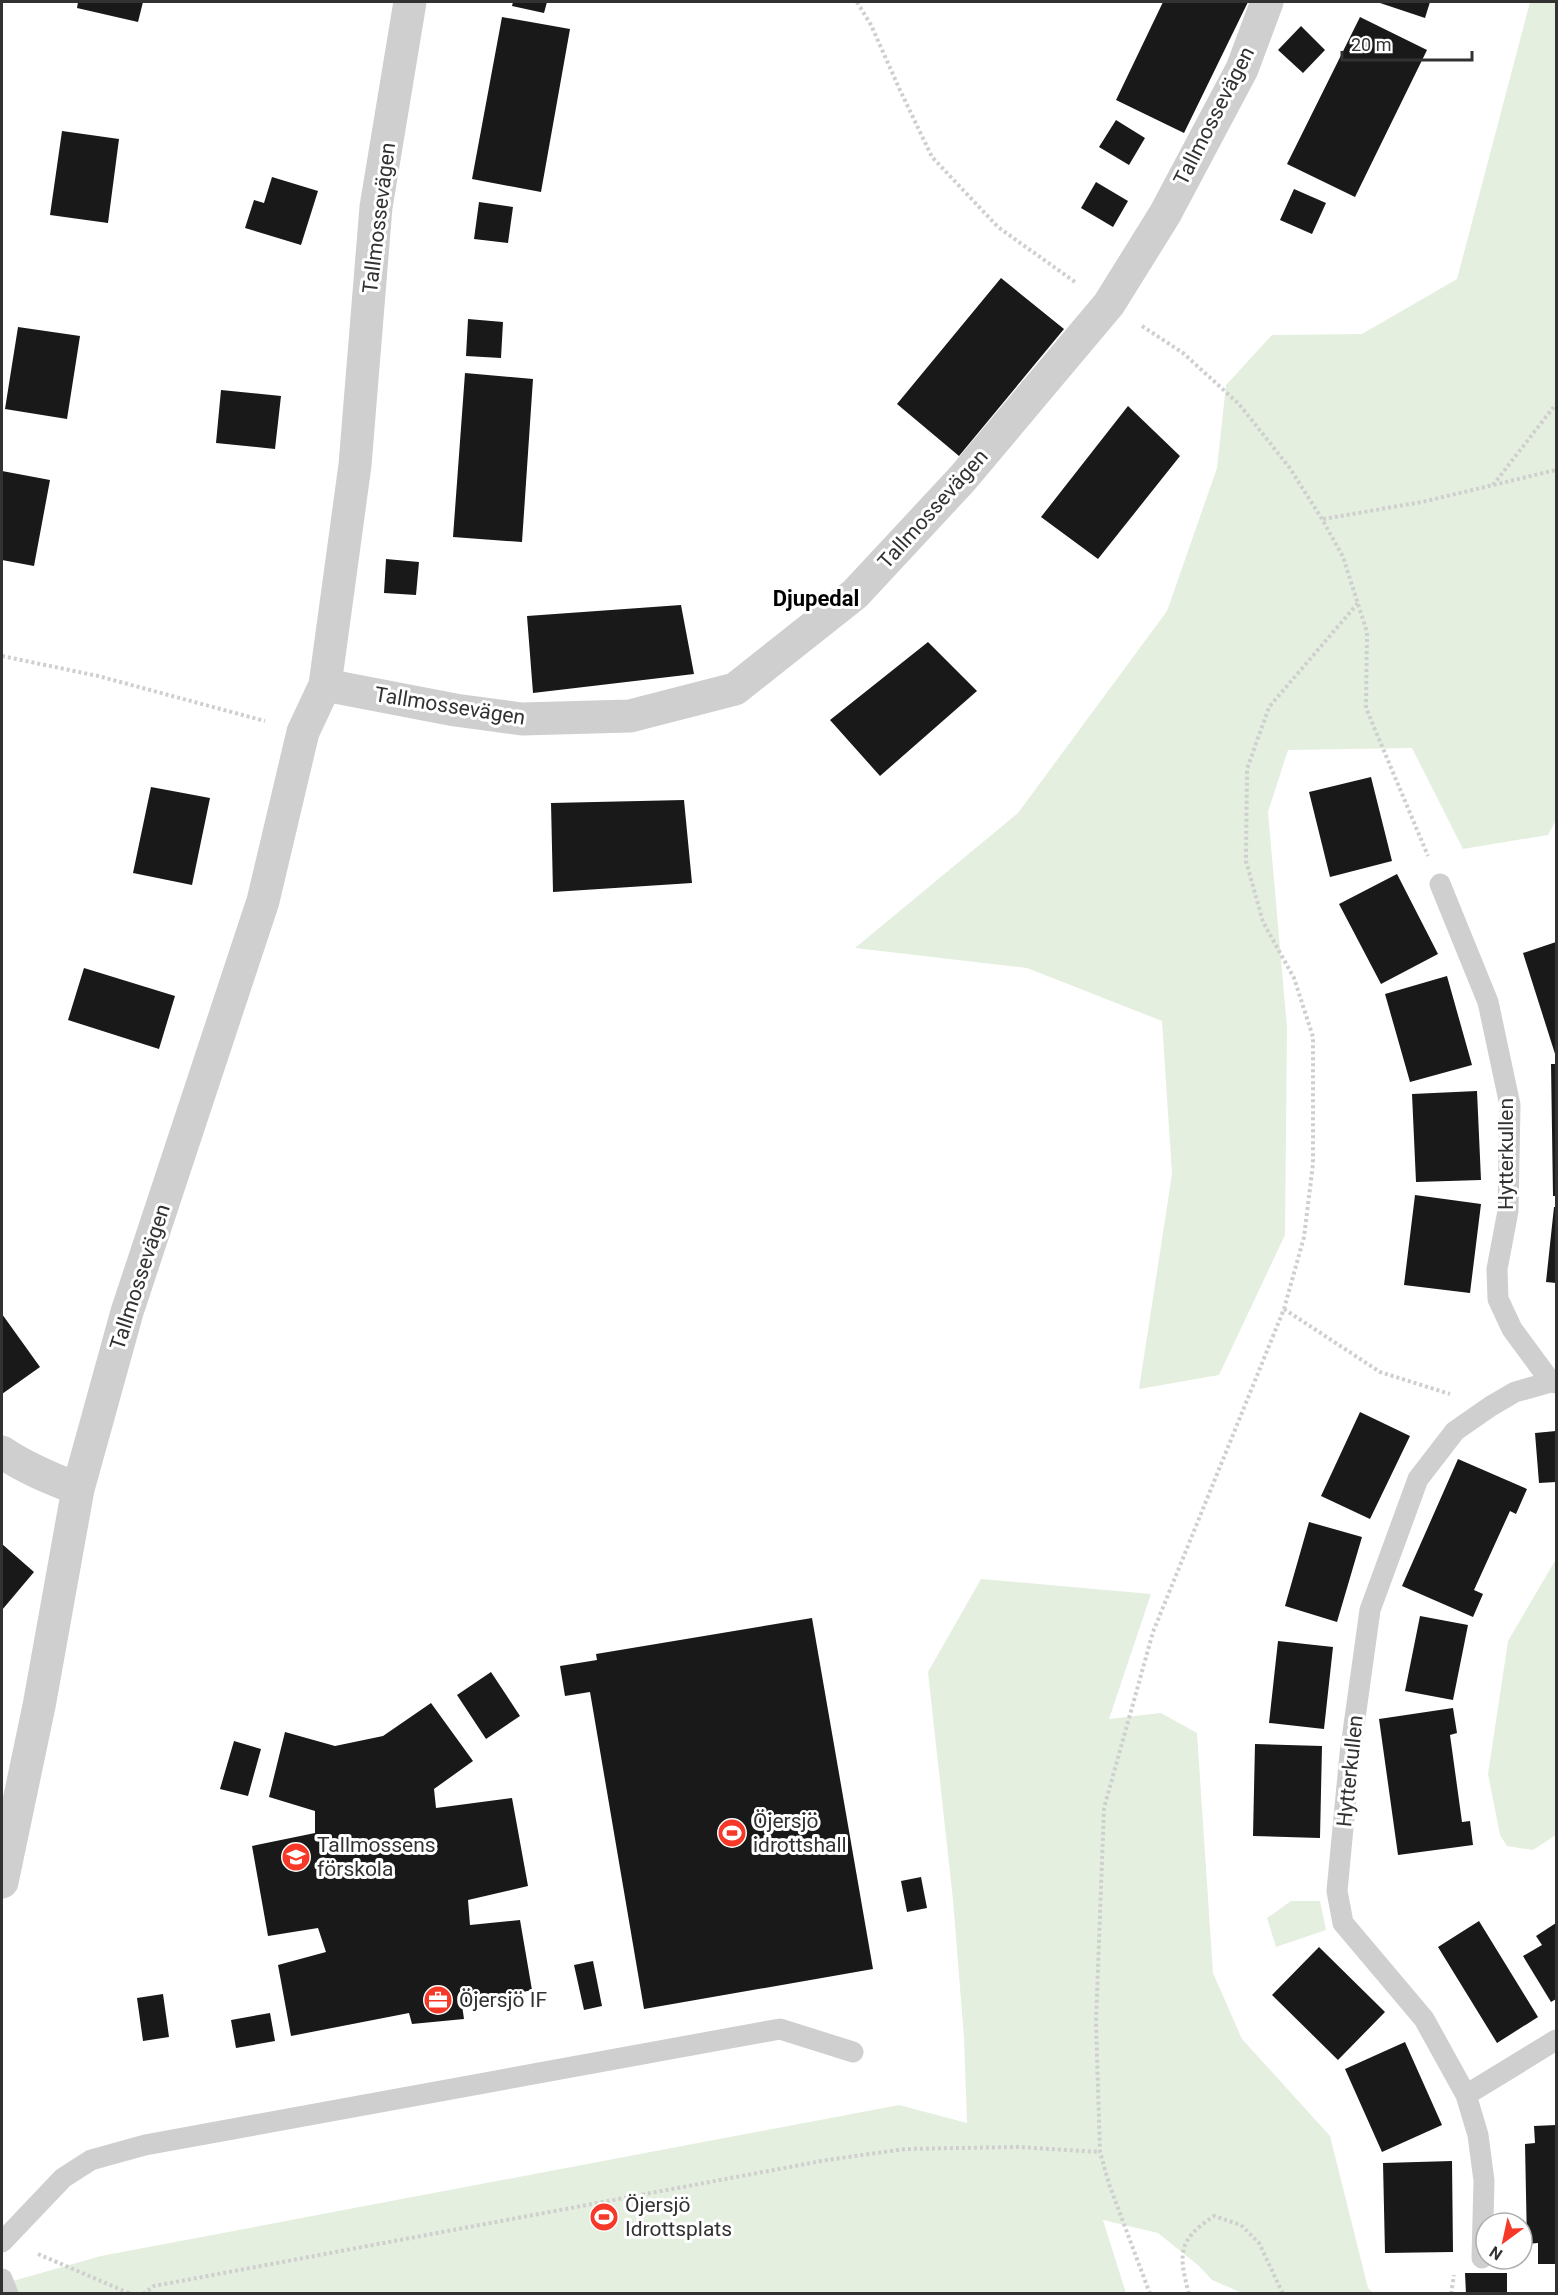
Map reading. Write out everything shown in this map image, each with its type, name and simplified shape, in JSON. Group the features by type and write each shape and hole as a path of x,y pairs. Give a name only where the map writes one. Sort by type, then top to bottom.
{"street":[{"name":"Tallmossevägen","path":"2,1882 39,1706 78,1489 127,1312 263,902 303,732 325,686 355,465 376,207 410,2"},
{"name":"Tallmossevägen","path":"325,686 455,710 522,719 630,716 735,689 855,594 962,479 1108,304 1165,214 1242,69 1267,2"},
{"path":"2,1452 15,1462 78,1489"}],"lane":[{"name":"Hytterkullen","path":"1440,884 1488,1002 1510,1105 1508,1211 1497,1269 1498,1299 1512,1329 1554,1383 1515,1392 1455,1431 1418,1479 1370,1610 1350,1754 1337,1891 1343,1923 1424,2019 1466,2095 1478,2135 1484,2181 1483,2211"},
{"path":"4,2240 63,2178 91,2160 145,2145 780,2029 853,2052"},
{"path":"1466,2095 1557,2040"},
{"path":"2,2279 8,2294"}],"path":[{"path":"856,2 871,25 932,157 998,227 1108,304 1183,352 1239,404 1289,467 1343,557 1366,632 1366,708 1440,884"},
{"path":"1492,485 1557,404"},
{"path":"1322,519 1422,502 1557,470"},
{"path":"1150,2294 1108,2184 1100,2152 1096,2022 1104,1808 1152,1632 1284,1309 1304,1237 1313,1164 1313,1037 1294,978 1263,921 1246,861 1246,769 1269,707 1358,603"},
{"path":"2,656 99,676 303,732"},
{"path":"1284,1309 1380,1372 1491,1406"},
{"path":"143,2294 154,2286 441,2230 827,2160 905,2149 1018,2147 1100,2152"},
{"path":"1189,2294 1181,2266 1186,2238 1198,2226 1214,2216 1241,2225 1259,2243 1283,2294"},
{"path":"4,2240 131,2294"}],"green space":[{"path":"1530,2 1556,2 1556,820 1548,835 1463,849 1412,748 1288,750 1268,812 1287,1027 1285,1235 1219,1375 1139,1389 1172,1174 1162,1021 1027,968 855,948 1018,813 1167,611 1217,468 1226,385 1272,335 1362,334 1457,279"},
{"path":"1556,1559 1556,1835 1533,1850 1507,1846 1500,1835 1488,1774 1508,1641"},
{"path":"981,1579 1151,1594 1109,1719 1161,1713 1197,1733 1213,1973 1242,2039 1330,2136 1368,2288 1373,2293 1242,2293 1212,2280 1199,2266 1158,2233 1103,2220 1126,2293 2,2294 2,2284 101,2256 899,2105 967,2123 964,2038 953,1900 928,1672"},
{"path":"1291,1901 1320,1901 1326,1930 1276,1947 1267,1918"}],"building":[{"path":"78,2 143,2 138,22 77,8"},
{"path":"513,2 547,2 544,13 512,6"},
{"path":"1163,2 1248,2 1184,133 1116,100"},
{"path":"1377,2 1430,2 1425,18"},
{"path":"502,17 570,29 541,192 472,179"},
{"path":"1360,17 1427,50 1355,197 1287,164"},
{"path":"1301,26 1325,50 1303,73 1278,50"},
{"path":"1116,120 1145,138 1129,165 1099,147"},
{"path":"62,131 119,139 108,223 50,215"},
{"path":"272,177 318,191 301,245 245,228 254,200 264,203"},
{"path":"1096,182 1128,201 1113,227 1081,208"},
{"path":"1294,189 1326,203 1312,234 1280,220"},
{"path":"479,202 513,207 508,243 474,239"},
{"path":"1001,278 1064,329 959,456 897,404"},
{"path":"468,319 503,322 501,358 466,356"},
{"path":"18,327 80,336 67,419 5,409"},
{"path":"465,373 533,379 522,542 453,537"},
{"path":"221,390 281,396 275,449 216,443"},
{"path":"1128,406 1180,456 1098,559 1041,517"},
{"path":"2,471 50,480 34,566 2,560"},
{"path":"386,559 419,562 416,595 384,593"},
{"path":"681,605 694,674 533,693 527,616"},
{"path":"928,642 977,691 880,776 830,720"},
{"path":"1371,777 1392,861 1330,877 1309,792"},
{"path":"151,787 210,798 192,885 133,873"},
{"path":"684,800 692,883 553,892 551,803"},
{"path":"1397,874 1438,954 1381,984 1339,904"},
{"path":"1556,942 1556,1057 1523,953"},
{"path":"84,968 175,996 159,1049 68,1020"},
{"path":"1447,976 1472,1065 1410,1082 1385,994"},
{"path":"1551,1064 1556,1064 1556,1196 1553,1196"},
{"path":"1477,1091 1481,1180 1416,1182 1412,1094"},
{"path":"1415,1195 1481,1204 1470,1293 1404,1285"},
{"path":"1554,1207 1556,1207 1556,1283 1546,1282"},
{"path":"2,1314 40,1367 2,1394"},
{"path":"1360,1412 1410,1436 1370,1519 1321,1496"},
{"path":"1556,1431 1556,1482 1539,1483 1535,1433"},
{"path":"1458,1459 1527,1489 1516,1514 1510,1511 1474,1590 1483,1594 1473,1617 1402,1586"},
{"path":"1309,1522 1362,1537 1337,1622 1285,1606"},
{"path":"2,1544 34,1572 2,1610"},
{"path":"1420,1616 1468,1625 1453,1700 1405,1691"},
{"name":"Öjersjö idrottshall","path":"812,1618 873,1969 644,2009 590,1692 565,1696 560,1666 597,1660 596,1654"},
{"path":"1278,1641 1333,1647 1324,1729 1269,1723"},
{"path":"491,1672 520,1716 486,1739 457,1695"},
{"path":"431,1703 473,1761 434,1789 436,1808 512,1798 528,1886 468,1900 470,1925 520,1920 532,1990 462,2005 464,2019 412,2024 409,2013 291,2036 278,1965 326,1952 318,1928 268,1936 252,1846 315,1833 315,1811 269,1797 285,1732 335,1746 383,1736"},
{"path":"1453,1708 1457,1733 1450,1735 1462,1822 1470,1821 1473,1845 1398,1855 1379,1719"},
{"path":"234,1741 261,1749 248,1796 220,1789"},
{"path":"1255,1744 1322,1746 1320,1838 1253,1836"},
{"path":"921,1877 927,1908 907,1912 901,1881"},
{"path":"1479,1921 1538,2017 1497,2043 1438,1947"},
{"path":"1556,1923 1556,1999 1551,2002 1523,1956 1542,1945 1536,1936"},
{"path":"1319,1947 1385,2012 1338,2060 1272,1995"},
{"path":"593,1961 602,2006 584,2010 574,1965"},
{"path":"163,1994 169,2037 143,2041 137,1998"},
{"path":"270,2013 275,2041 236,2048 231,2020"},
{"path":"1405,2042 1442,2125 1382,2152 1345,2069"},
{"path":"1556,2125 1556,2264 1538,2264 1538,2243 1534,2243 1534,2211 1526,2211 1525,2144 1535,2143 1534,2126"},
{"path":"1452,2161 1453,2252 1385,2253 1383,2163"},
{"path":"1465,2273 1507,2273 1507,2294 1466,2294"}],"place":[{"name":"Öjersjö idrottshall","path":"732,1833"},
{"name":"Tallmossens förskola","path":"296,1857"},
{"name":"Öjersjö IF","path":"438,2000"},
{"name":"Öjersjö Idrottsplats","path":"604,2217"}],"district":[{"name":"Djupedal","path":"816,598"}]}
